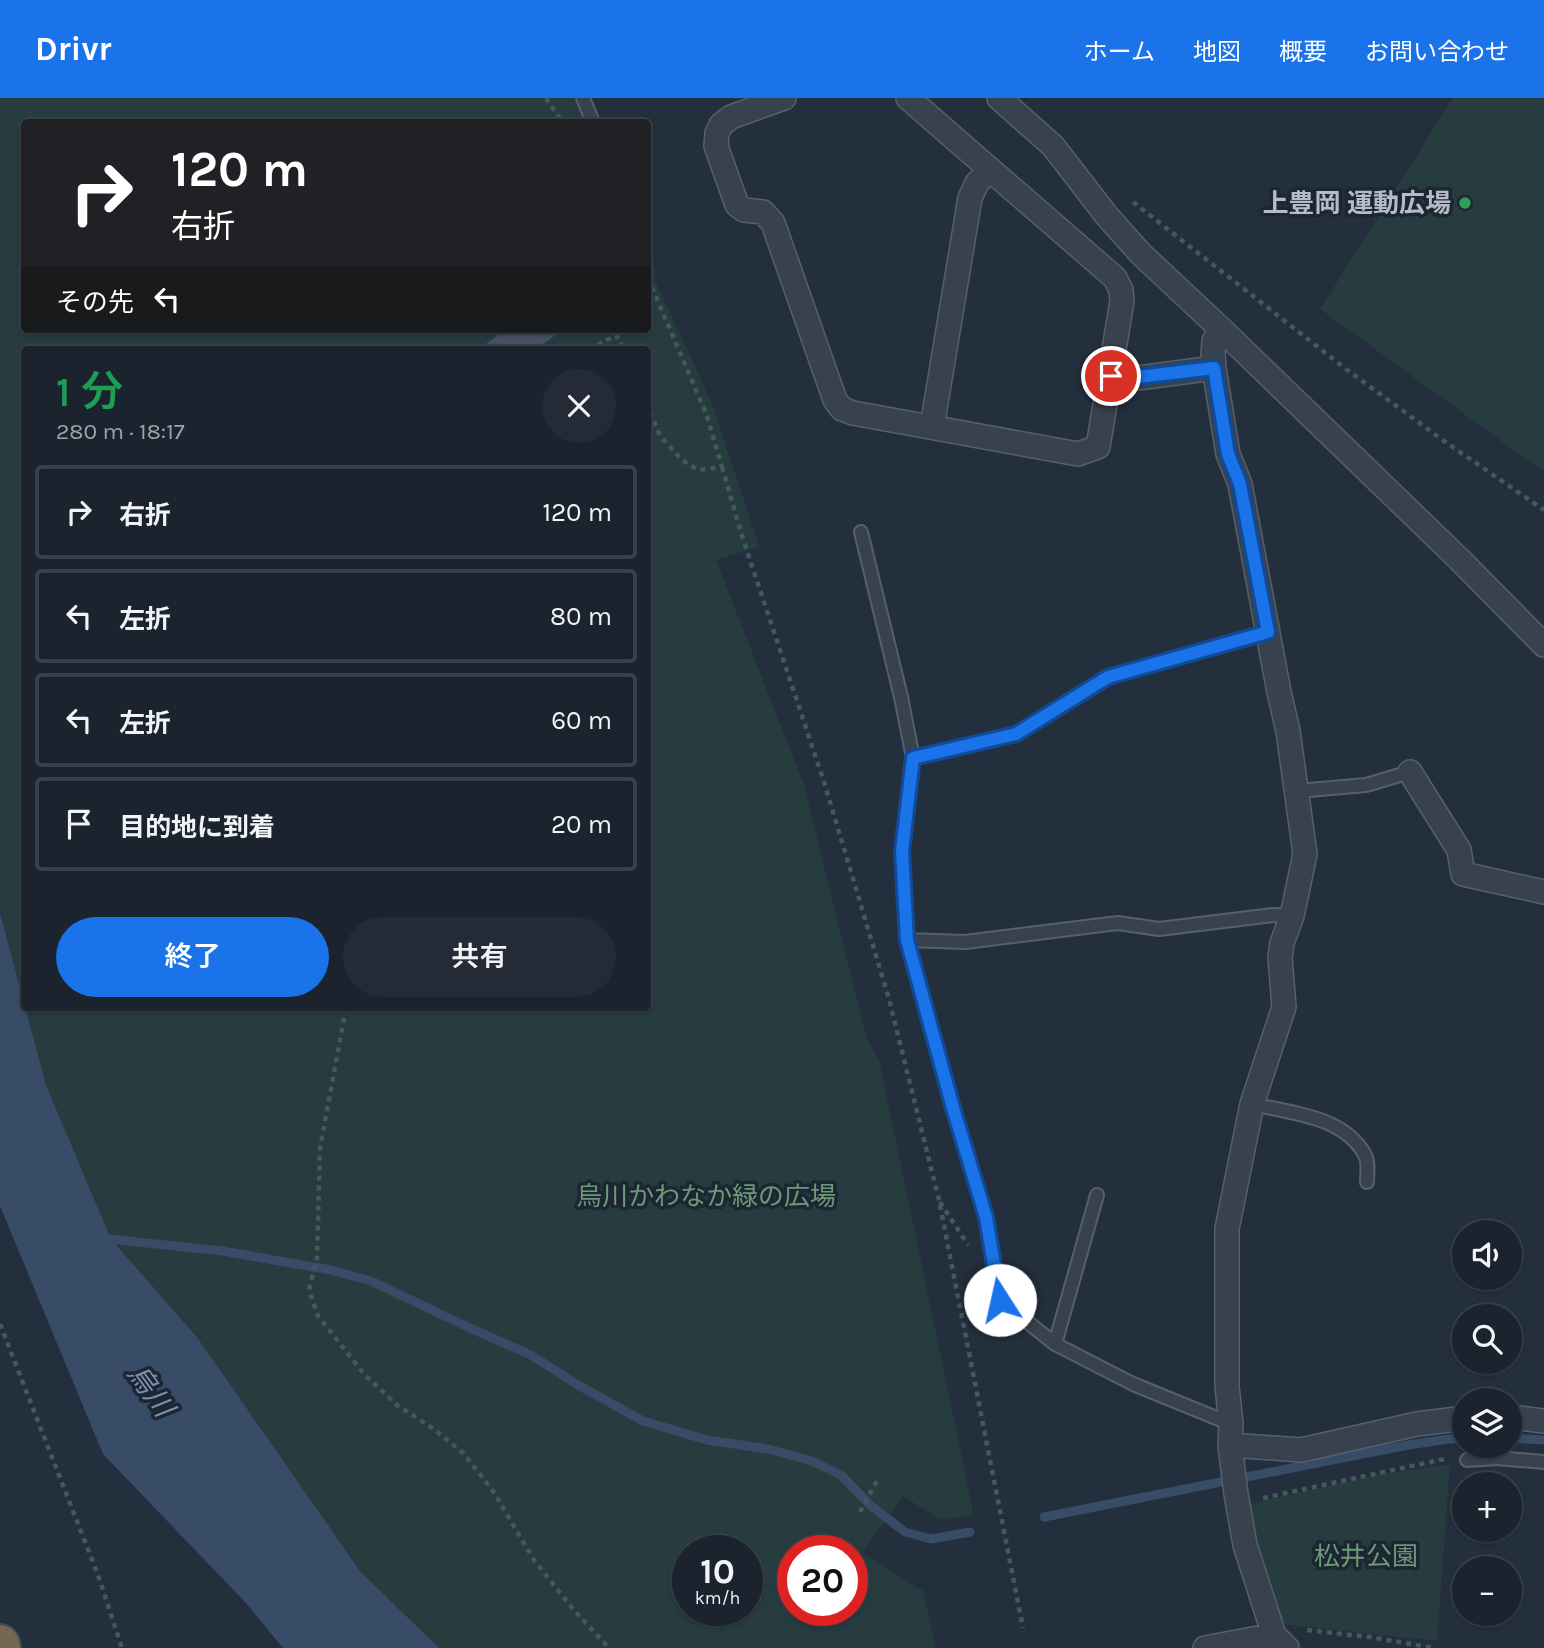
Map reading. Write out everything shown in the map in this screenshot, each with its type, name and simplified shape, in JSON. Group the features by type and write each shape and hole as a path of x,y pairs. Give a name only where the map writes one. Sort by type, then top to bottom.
{"street":[{"path":"784,98 731,117 721,125 716,146 737,205 744,210 763,212 773,223 835,400 842,409 1078,454 1098,447 1122,301 1121,289 1115,278 908,98"},
{"path":"999,98 1053,146 1107,216 1140,253 1222,329 1544,645"},
{"path":"932,427 970,198 977,183 990,169"},
{"path":"1205,1648 1280,1641 1245,1545 1235,1490 1227,1386 1227,1229 1252,1104 1284,1007 1280,957 1305,854 1288,731 1240,484 1228,454 1214,368 1214,341 1222,329"},
{"path":"1111,376 1138,377 1214,368"},
{"path":"1410,772 1459,850 1463,874 1544,892"},
{"path":"1522,1418 1544,1421"},
{"path":"1230,1434 1301,1450 1417,1424 1452,1420"}],"lane":[{"path":"583,98 592,119"},
{"path":"861,532 913,758 902,851 907,940 986,1217 1000,1300 1055,1344 1230,1434"},
{"path":"913,758 1016,734 1108,677 1268,632"},
{"path":"1297,791 1366,785 1410,772"},
{"path":"907,940 965,942 1118,923 1159,929 1273,915 1292,916"},
{"path":"1252,1104 1324,1121 1348,1134 1367,1157 1367,1182"},
{"path":"1055,1344 1097,1195"},
{"path":"1467,1460 1496,1458 1544,1462"}],"path":[{"path":"546,98 560,119"},
{"path":"1130,201 1346,369 1544,510"},
{"path":"651,285 707,416 742,536 824,782 889,999 939,1200 1023,1628"},
{"path":"596,346 616,335 622,346"},
{"path":"651,414 660,436 682,460 698,470 722,467"},
{"path":"345,1011 320,1148 317,1258 309,1290 318,1316 365,1375 397,1405 431,1427 463,1453 493,1491 534,1560 573,1609 609,1648"},
{"path":"0,1324 98,1574 122,1648"},
{"path":"1235,1490 1450,1457 1467,1460"},
{"path":"860,1512 878,1479"},
{"path":"1280,1641 1281,1628 1370,1637 1434,1648"}],"green space":[{"name":"烏川かわなか緑の広場","path":"0,98 590,98 599,119 21,119 21,333 651,333 651,243 655,280 714,408 759,547 716,560 804,785 867,1040 879,1060 972,1506 972,1516 939,1519 903,1496 868,1545 868,1535 777,1535 777,1626 868,1626 868,1557 923,1591 936,1648 439,1648 360,1571 197,1337 111,1239 46,1085 26,1011 651,1011 651,346 21,346 21,994 0,913"},
{"name":"上豊岡 運動広場","path":"1453,98 1544,98 1544,472 1320,309"},
{"name":"松井公園","path":"1450,1464 1437,1641 1280,1624 1253,1544 1250,1504 1376,1475"}],"water":[{"name":"烏川","path":"0,913 21,992 21,1011 26,1011 46,1085 111,1239 197,1337 360,1571 439,1648 283,1648 245,1602 103,1454 0,1206"}],"building":[{"path":"501,333 558,333 541,346 483,346"}],"waterway":[{"path":"100,1238 222,1251 331,1270 371,1281 531,1355 643,1421 707,1440 768,1449 812,1461 841,1475 870,1505 905,1532 931,1539 970,1532"},
{"path":"1044,1517 1408,1445 1452,1439"},
{"path":"1522,1439 1544,1440"}],"place":[{"name":"上豊岡 運動広場","path":"1465,203"}],"route":[{"path":"1000,1300 986,1217 907,940 902,851 913,758 1016,734 1108,677 1268,632 1240,484 1228,454 1214,368 1138,377 1111,376"}]}
